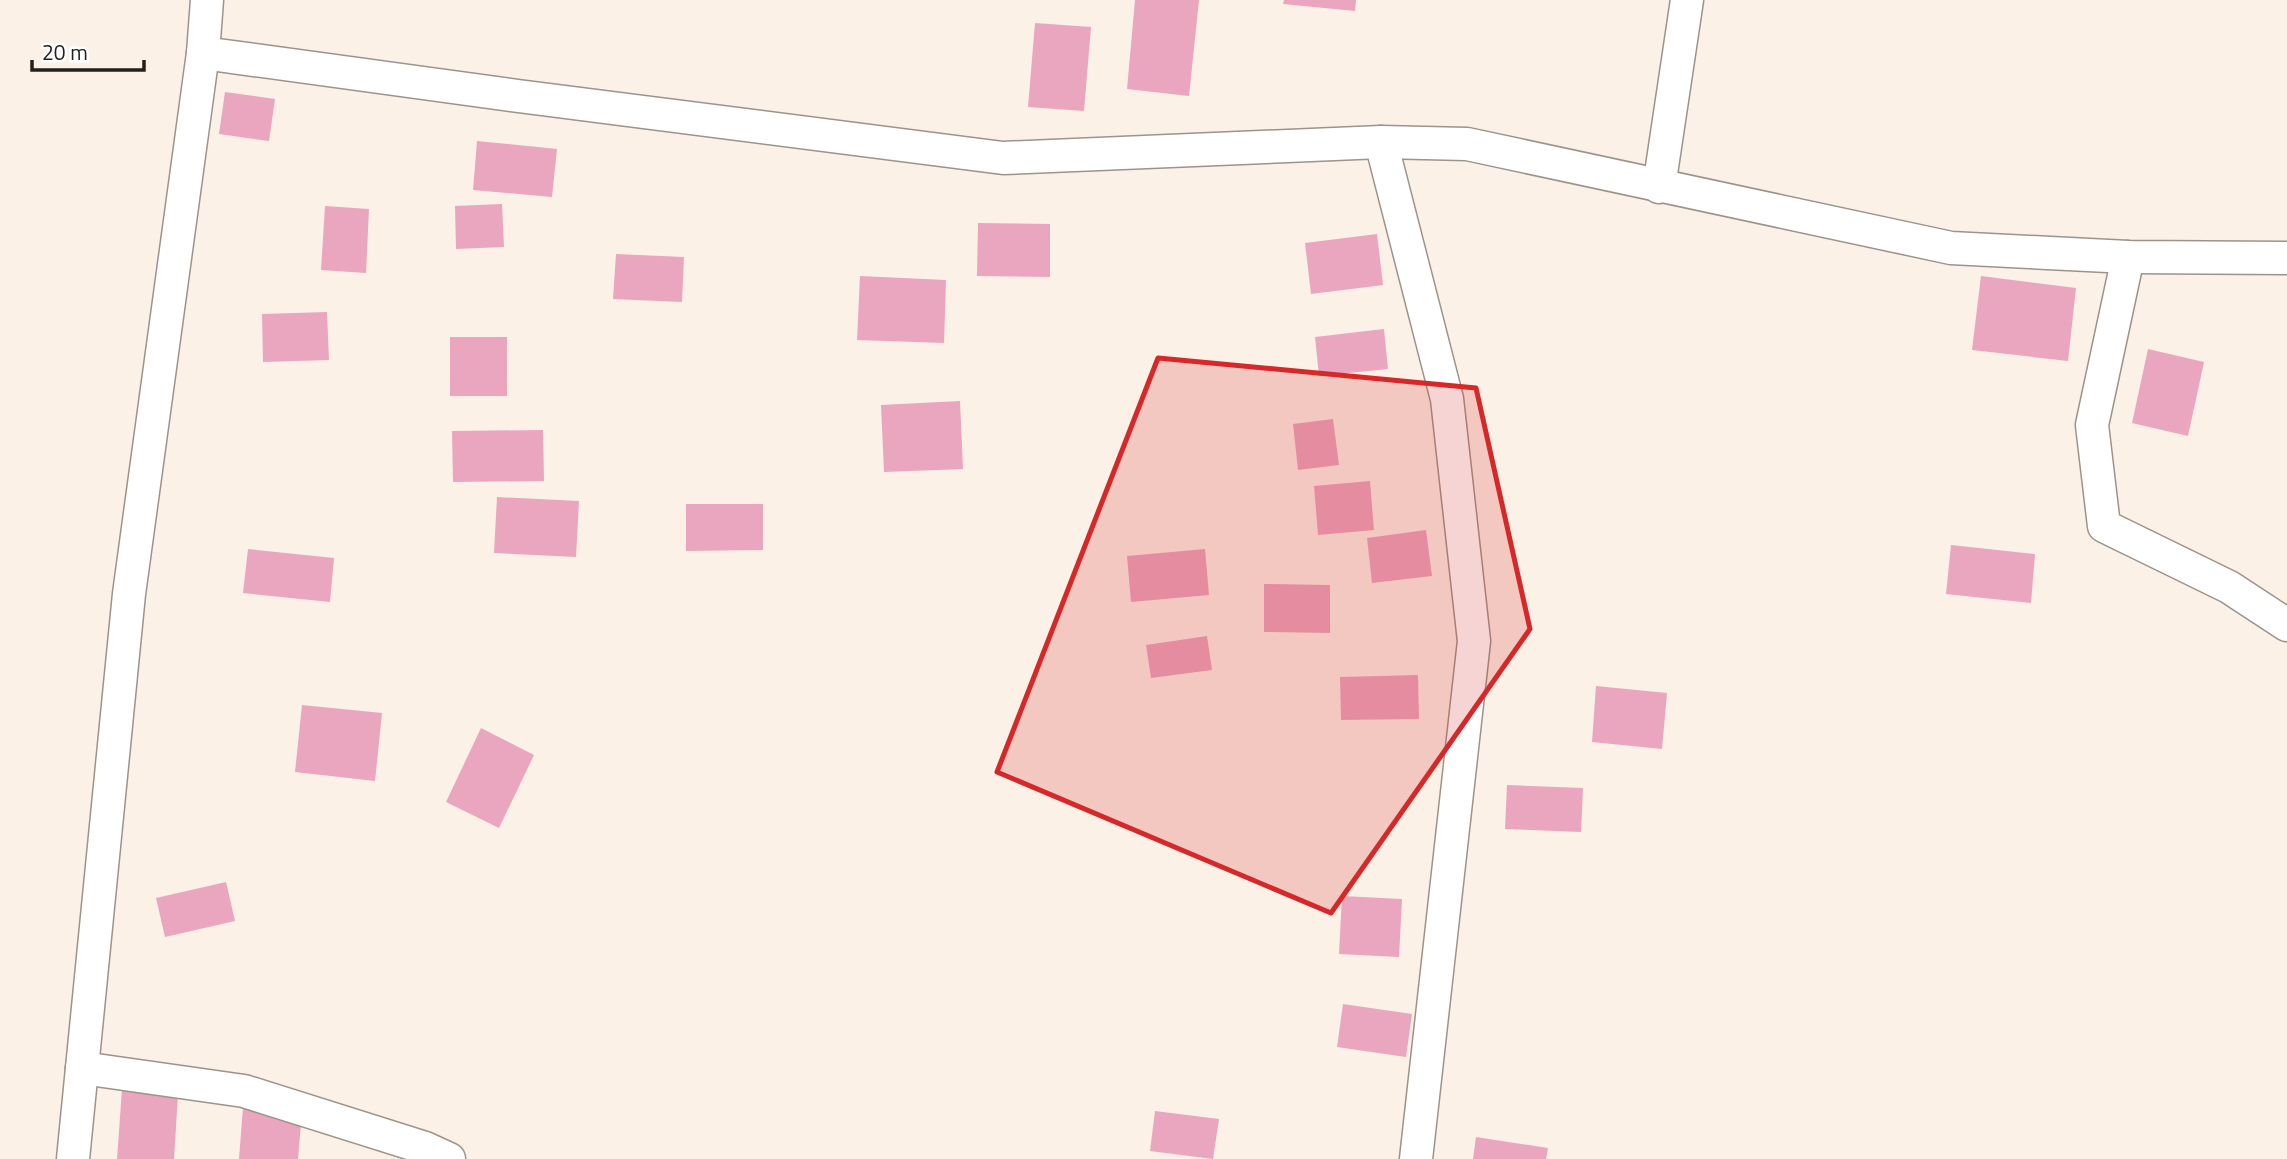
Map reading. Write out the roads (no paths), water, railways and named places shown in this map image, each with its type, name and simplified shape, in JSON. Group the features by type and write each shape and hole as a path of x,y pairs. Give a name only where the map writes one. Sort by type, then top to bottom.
{"street":[{"path":"73,1159 129,594 204,53 207,0"},
{"path":"1659,187 1688,0"},
{"path":"204,53 1003,158 1381,142 1467,145 1951,248 2128,257 2287,258"},
{"path":"1381,142 1447,399 1474,641 1416,1159"},
{"path":"2128,257 2092,425 2104,526 2229,587 2287,625"},
{"path":"82,1068 244,1091 425,1148 449,1159"}]}
